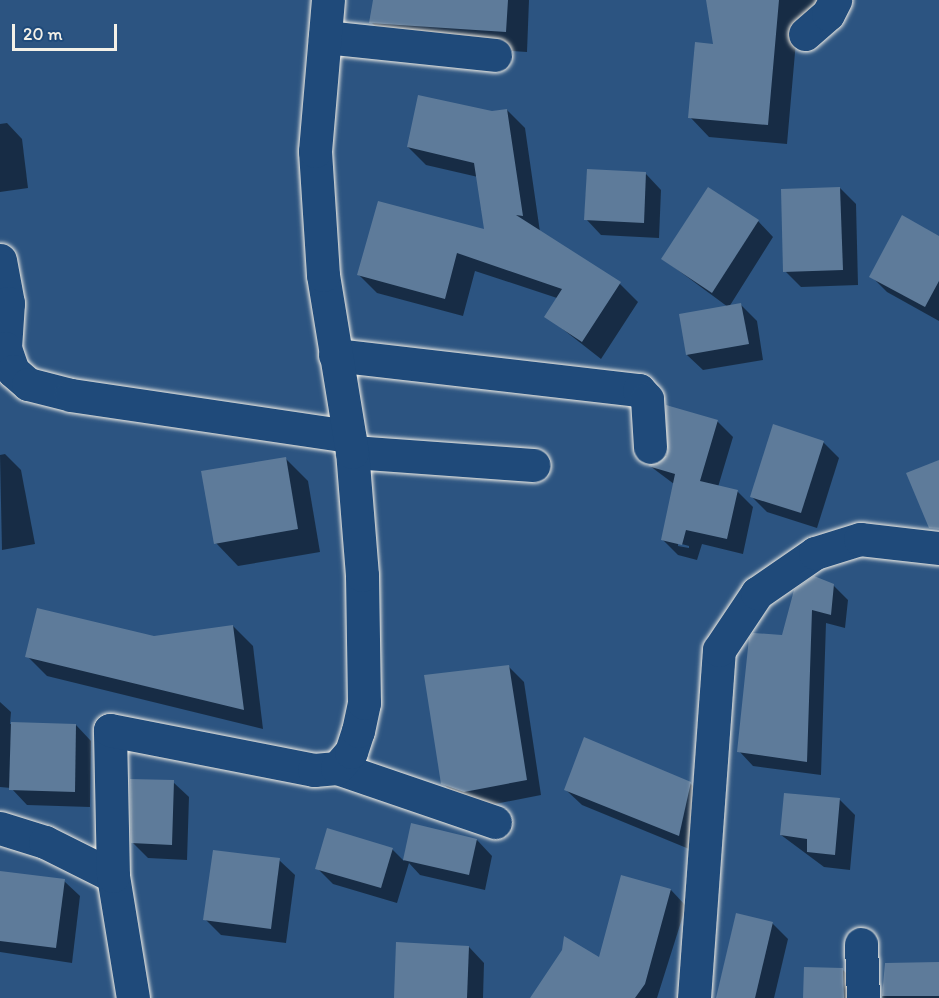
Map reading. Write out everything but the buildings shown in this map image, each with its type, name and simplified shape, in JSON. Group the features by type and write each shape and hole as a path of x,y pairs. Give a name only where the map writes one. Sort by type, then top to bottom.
{"street":[{"path":"328,0 315,151 335,355 351,444 364,703 351,752 337,768"},
{"path":"805,34 828,15 835,0"},
{"path":"325,37 495,55"},
{"path":"0,260 8,303 5,348 13,371 28,384 71,396 351,444 534,465"},
{"path":"335,355 639,390 647,399 650,447"},
{"path":"694,998 718,650 757,593 815,553 860,539 939,548"},
{"path":"133,998 113,876 107,795 110,730 314,770 337,768 495,822"},
{"path":"0,828 45,842 113,876"},
{"path":"861,944 863,998"}]}
